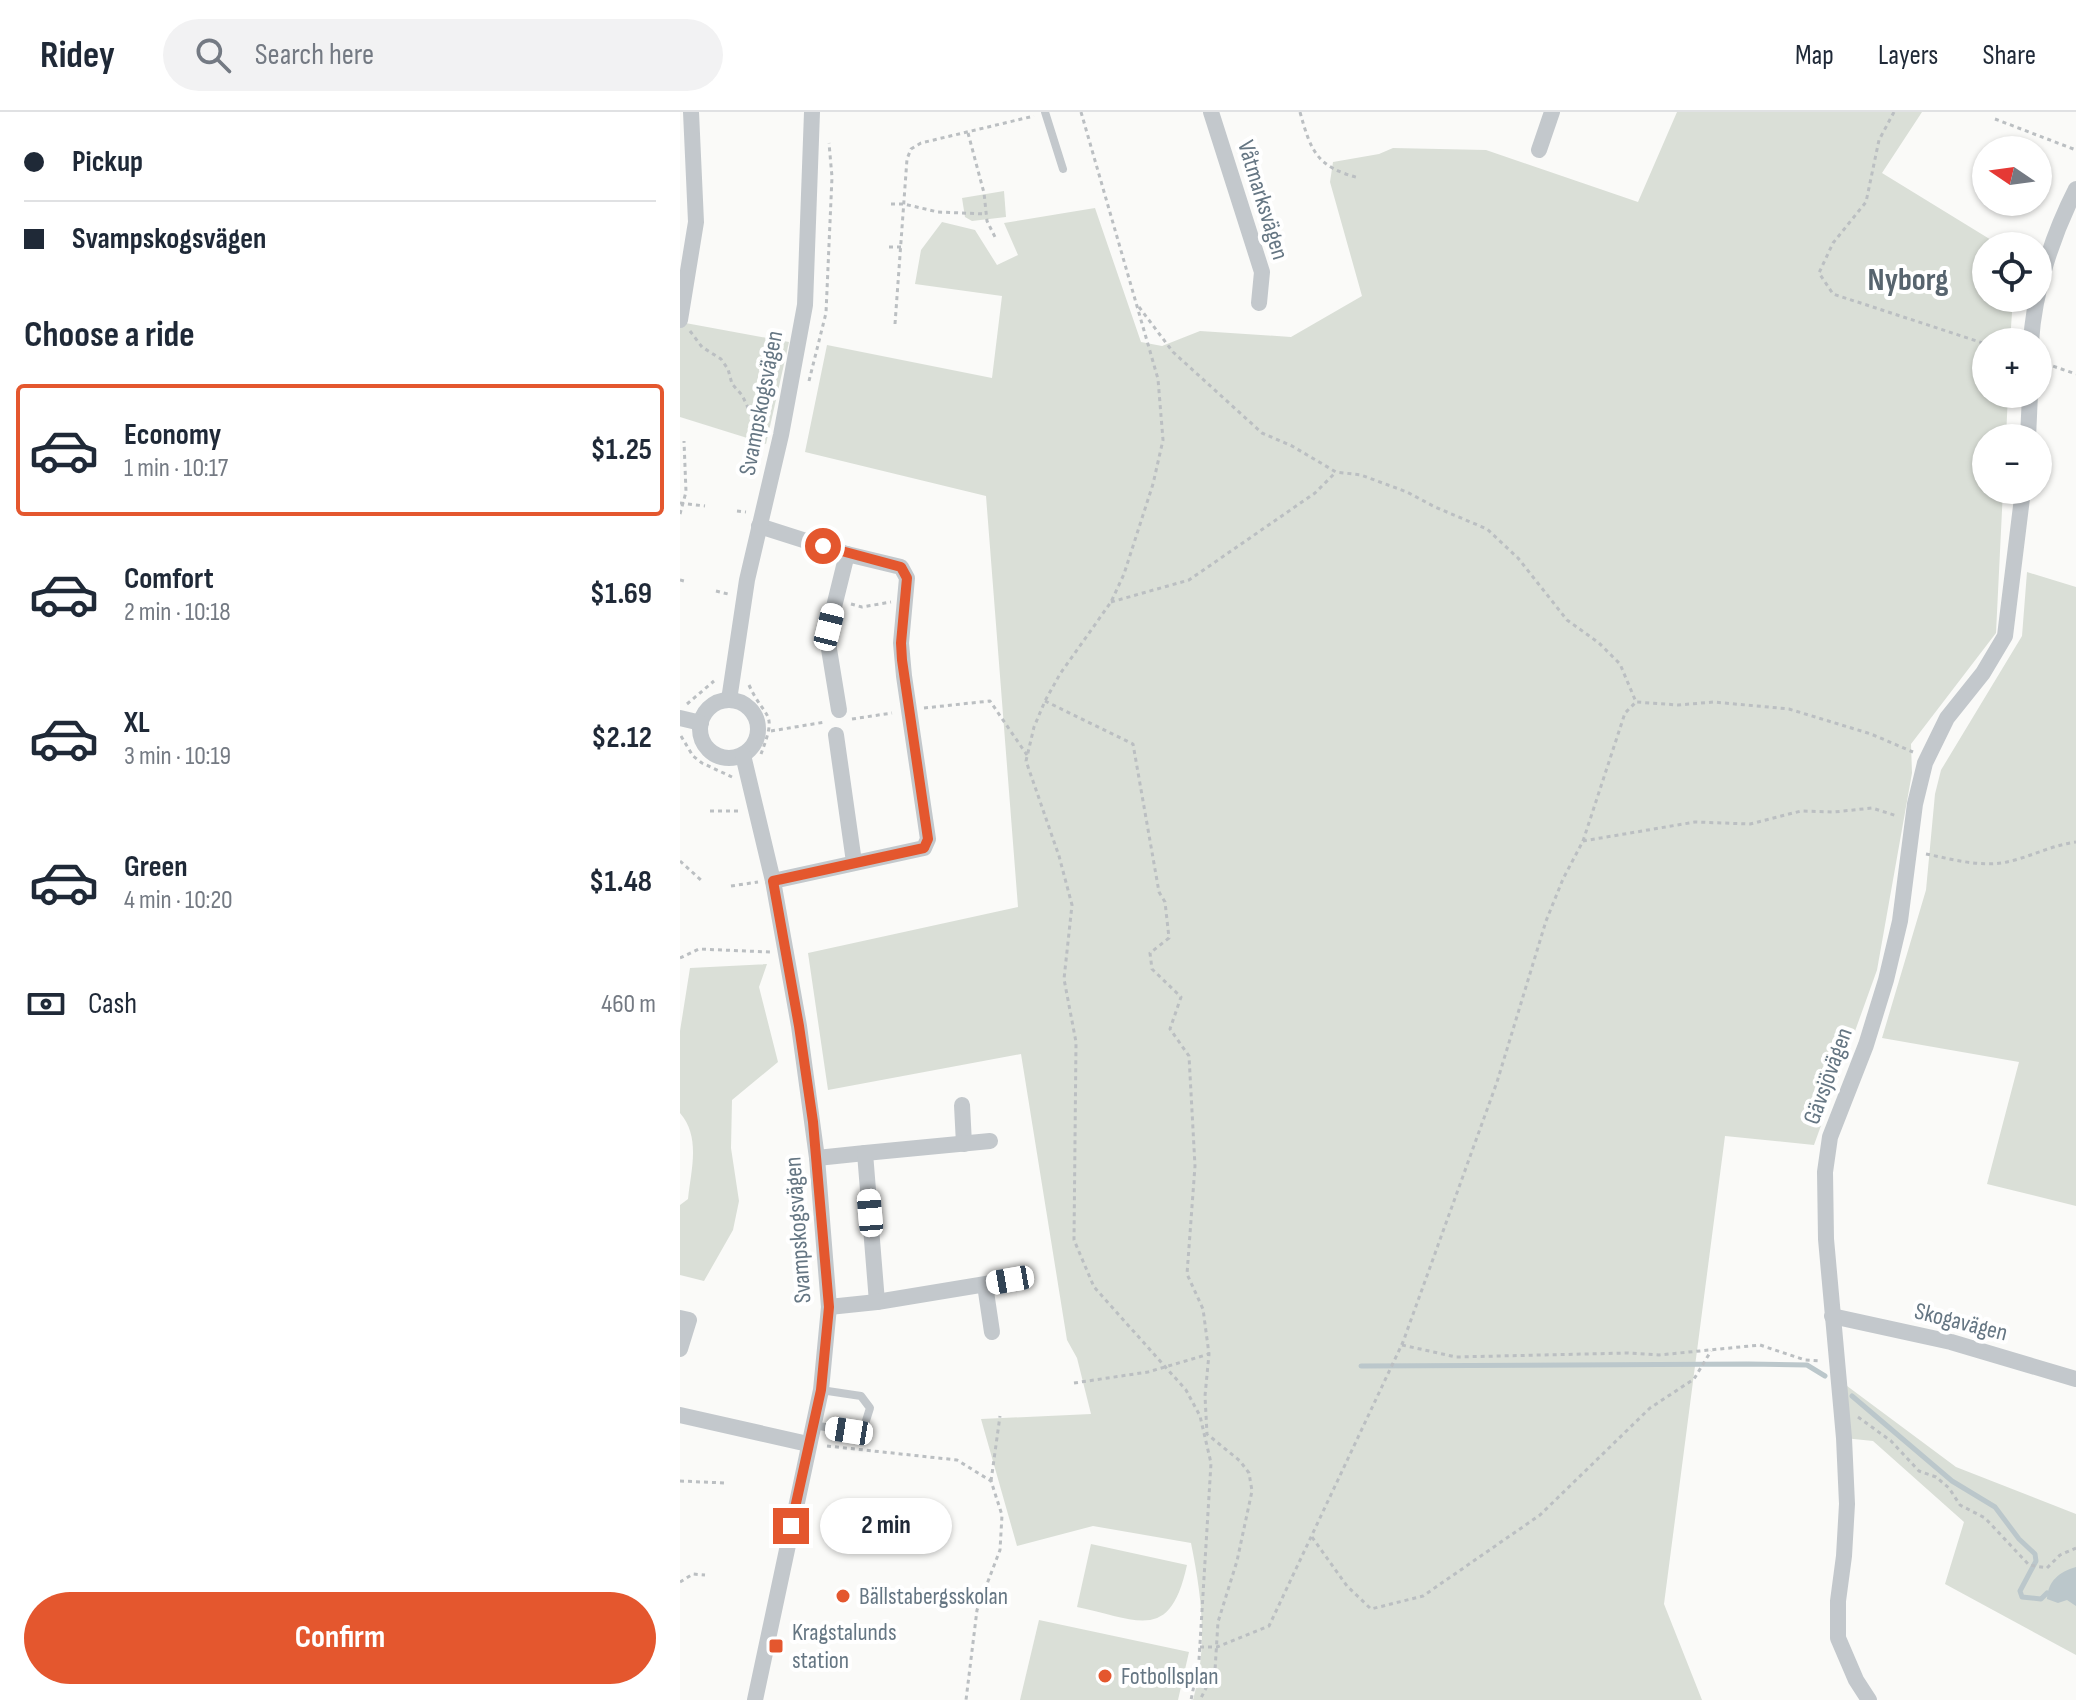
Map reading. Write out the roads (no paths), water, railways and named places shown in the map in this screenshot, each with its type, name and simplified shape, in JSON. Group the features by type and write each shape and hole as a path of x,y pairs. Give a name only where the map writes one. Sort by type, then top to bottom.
{"street":[{"path":"680,320 686,253 696,222 691,112"},
{"name":"Svampskogsvägen","path":"729,700 754,520 781,435 805,305 812,112"},
{"name":"Våtmarksvägen","path":"1211,112 1262,272 1259,303"},
{"path":"1539,150 1552,112"},
{"path":"2032,328 2048,261 2076,189"},
{"name":"Gävsjövägen","path":"1869,1700 1856,1680 1838,1638 1838,1601 1847,1504 1826,1239 1825,1172 1830,1137 1866,1045 1886,980 1900,921 1915,804 1928,759 1947,718 1983,673 2005,636 2021,504"},
{"path":"754,520 847,554 901,567 907,578 901,643 904,676 928,839 924,848 767,880"},
{"path":"839,710 829,649 829,627 847,554"},
{"path":"729,700 741,702 756,718 757,738 750,759 727,758 709,749 701,733 701,723 713,705 729,700"},
{"path":"680,718 701,723"},
{"path":"836,735 854,862"},
{"name":"Svampskogsvägen","path":"750,759 767,880 799,1026 817,1158 829,1307 821,1390 755,1700"},
{"path":"962,1105 964,1144"},
{"path":"817,1158 990,1141"},
{"path":"865,1153 877,1302"},
{"path":"829,1307 1010,1280"},
{"path":"985,1285 992,1332"},
{"name":"Skogavägen","path":"1832,1316 1951,1342 2076,1379"},
{"path":"680,1318 689,1320 680,1349"},
{"path":"680,1415 808,1444"}],"lane":[{"path":"1045,112 1063,169"},
{"path":"813,1425 849,1431 864,1427 870,1408 861,1396 821,1390"}],"waterway":[{"path":"1361,1366 1807,1365 1825,1376"},
{"path":"1852,1396 1952,1481 1995,1507 2019,1539 2035,1554 2036,1561 2020,1591 2022,1597 2041,1599 2047,1593"}],"place":[{"name":"Bällstabergsskolan","path":"843,1596"},
{"name":"Kragstalunds station","path":"776,1646"},
{"name":"Fotbollsplan","path":"1105,1676"}],"district":[{"name":"Nyborg","path":"1908,280"}]}
